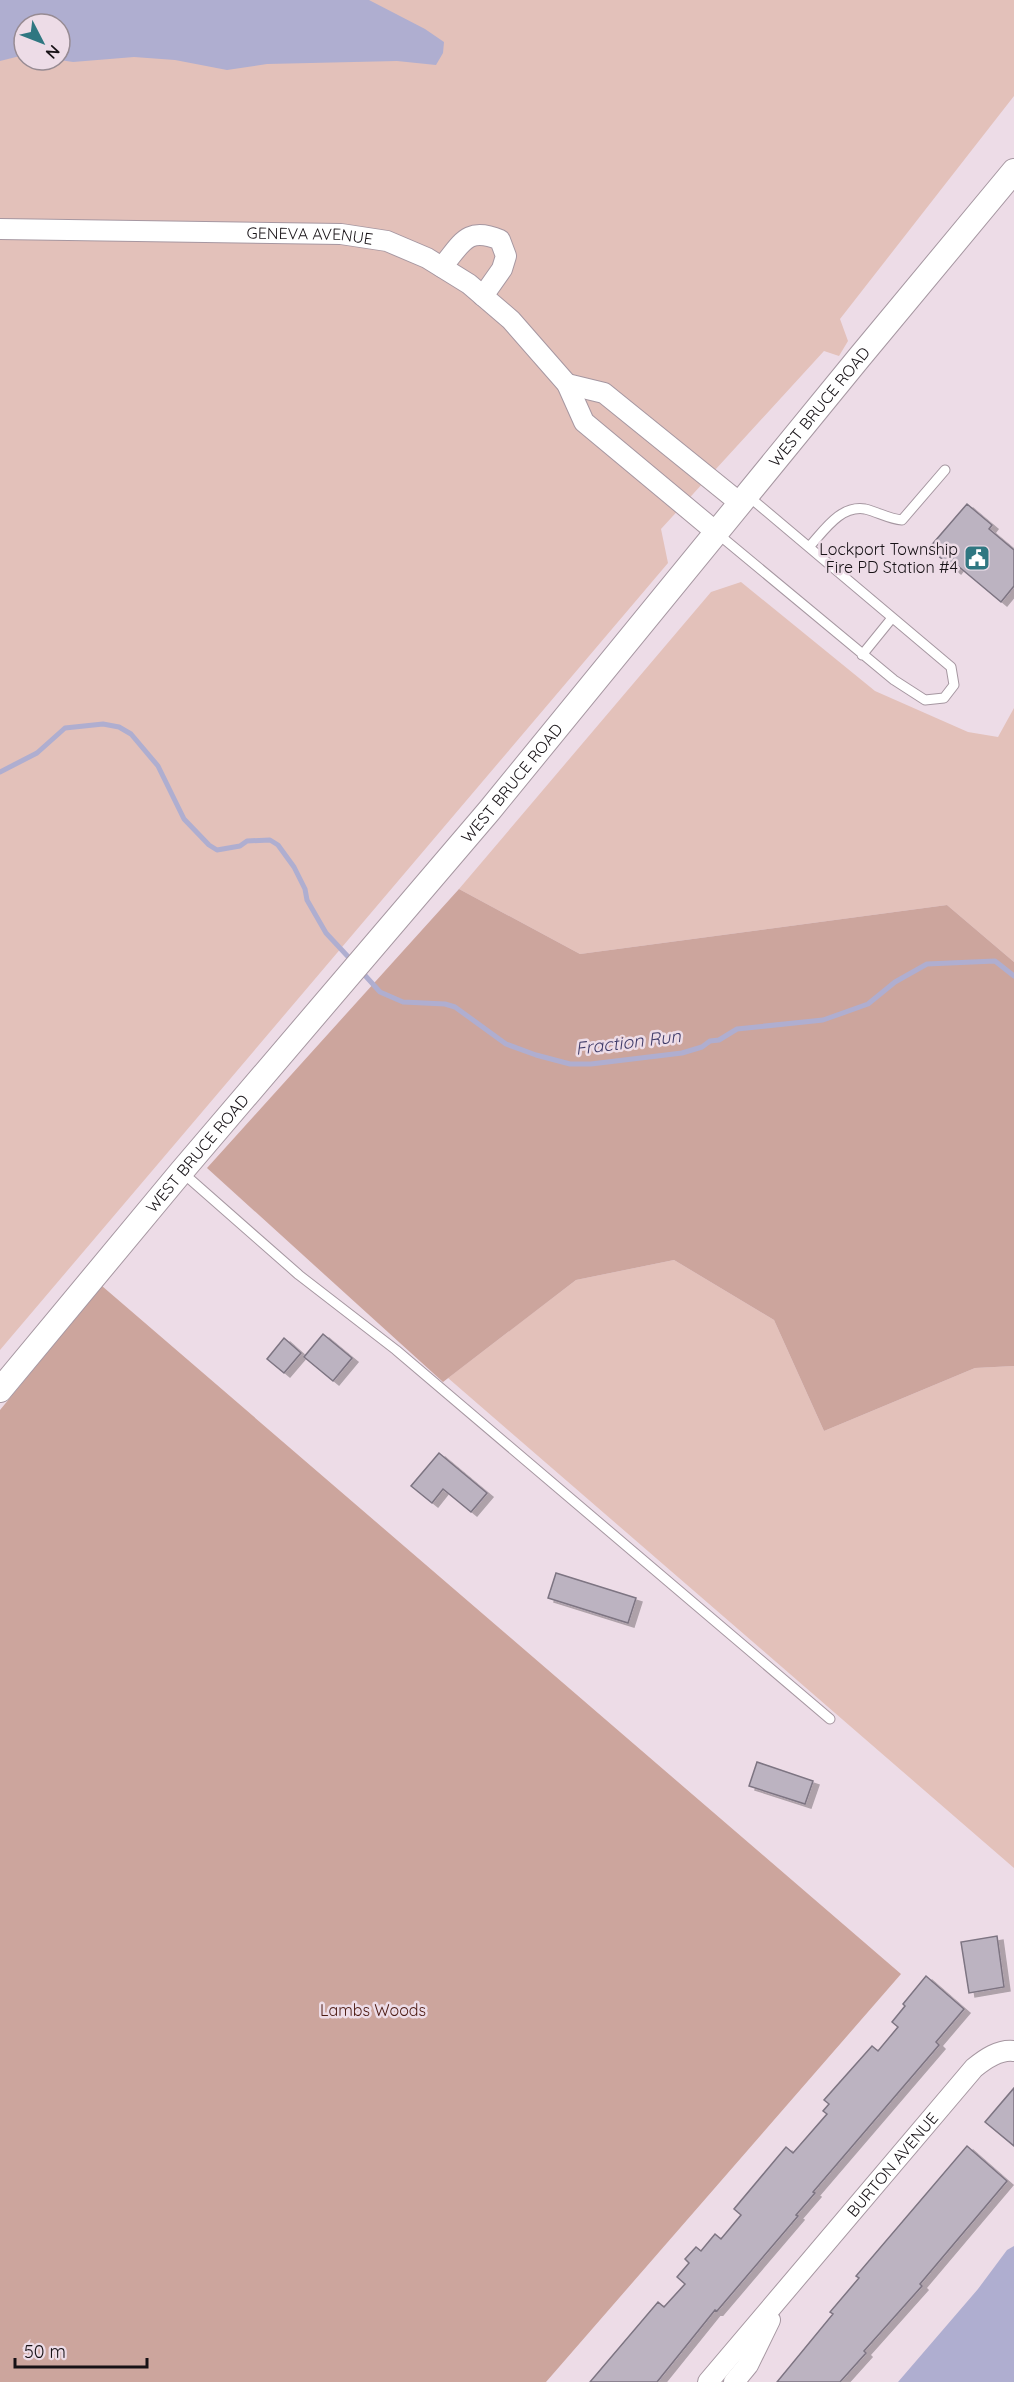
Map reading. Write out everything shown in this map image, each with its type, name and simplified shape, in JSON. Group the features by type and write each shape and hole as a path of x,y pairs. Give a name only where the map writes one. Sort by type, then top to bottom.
{"street":[{"name":"WEST BRUCE ROAD","path":"0,1390 181,1172 489,811 1014,171"},
{"name":"GENEVA AVENUE","path":"0,229 341,234 387,241 427,258 469,284 511,320 567,384 584,422 716,532"},
{"path":"442,267 467,238 484,233 500,240 506,256 502,269 483,296"},
{"path":"567,384 604,393 743,499"},
{"name":"BURTON AVENUE","path":"708,2382 974,2068 989,2056 1012,2051"},
{"name":"BURTON AVENUE","path":"734,2382 748,2365 785,2290"}],"lane":[{"path":"808,547 844,511 864,509 890,519 902,520 945,470"},
{"path":"716,532 894,680 925,700 944,698 954,685 951,667 808,547 743,499"},
{"path":"862,655 892,618"},
{"path":"181,1172 298,1275 396,1350 830,1719"}],"shaded area":[{"path":"0,0 1014,0 1014,96 840,319 848,341 839,356 824,351 661,529 668,563 0,1350"},
{"path":"741,582 875,691 968,732 998,737 1014,708 1014,962 947,905 580,954 459,889 711,592"},
{"path":"674,1260 774,1320 824,1431 975,1368 1014,1366 1014,1868 448,1378 576,1280"}],"green space":[{"path":"459,889 580,954 947,905 1014,962 1014,1366 975,1368 824,1431 774,1320 674,1260 576,1280 443,1382 207,1168"},
{"name":"Lambs Woods","path":"102,1286 901,1974 546,2382 0,2382 0,1410"}],"water":[{"path":"0,0 369,0 425,29 444,42 443,53 436,65 397,61 267,64 227,70 175,60 134,57 73,62 72,12 12,12 12,58 0,61"},
{"path":"1014,2246 1014,2382 898,2382 978,2289 1007,2250"}],"building":[{"name":"Lockport Township Fire PD Station #4","path":"967,504 992,525 989,529 1014,550 1014,586 1001,602 958,566 955,570 929,548"},
{"path":"323,1334 352,1358 333,1381 304,1357"},
{"path":"284,1338 301,1353 284,1373 267,1359"},
{"path":"439,1453 487,1493 471,1512 443,1489 432,1503 411,1486"},
{"path":"556,1573 636,1598 628,1623 548,1598"},
{"path":"757,1762 813,1781 805,1804 749,1786"},
{"path":"997,1936 1004,1987 969,1993 961,1942"},
{"path":"926,1976 964,2009 936,2042 939,2045 813,2192 815,2193 796,2215 798,2216 717,2311 715,2310 657,2382 590,2382 658,2302 664,2307 685,2284 677,2277 689,2263 685,2259 696,2247 701,2251 715,2234 721,2239 741,2215 734,2209 786,2147 793,2153 827,2114 823,2111 829,2104 824,2100 872,2046 878,2051 898,2027 892,2022 905,2006 903,2004"},
{"path":"1014,2088 1014,2146 985,2122"},
{"path":"967,2146 1007,2181 840,2382 777,2382 833,2314 830,2312 859,2278 856,2276"}],"waterway":[{"name":"Fraction Run","path":"0,772 37,753 65,728 103,724 119,727 131,734 158,766 184,819 209,845 217,850 240,846 247,841 270,840 278,845 294,867 305,889 307,900 326,933 353,962"},
{"name":"Fraction Run","path":"361,971 380,992 403,1002 445,1004 455,1007 506,1044 570,1064 591,1064 682,1053 702,1047 710,1041 719,1040 737,1029 823,1020 868,1004 895,982 927,964 995,961 1014,976"}],"place":[{"name":"Lockport Township Fire PD Station #4","path":"977,558"}]}
